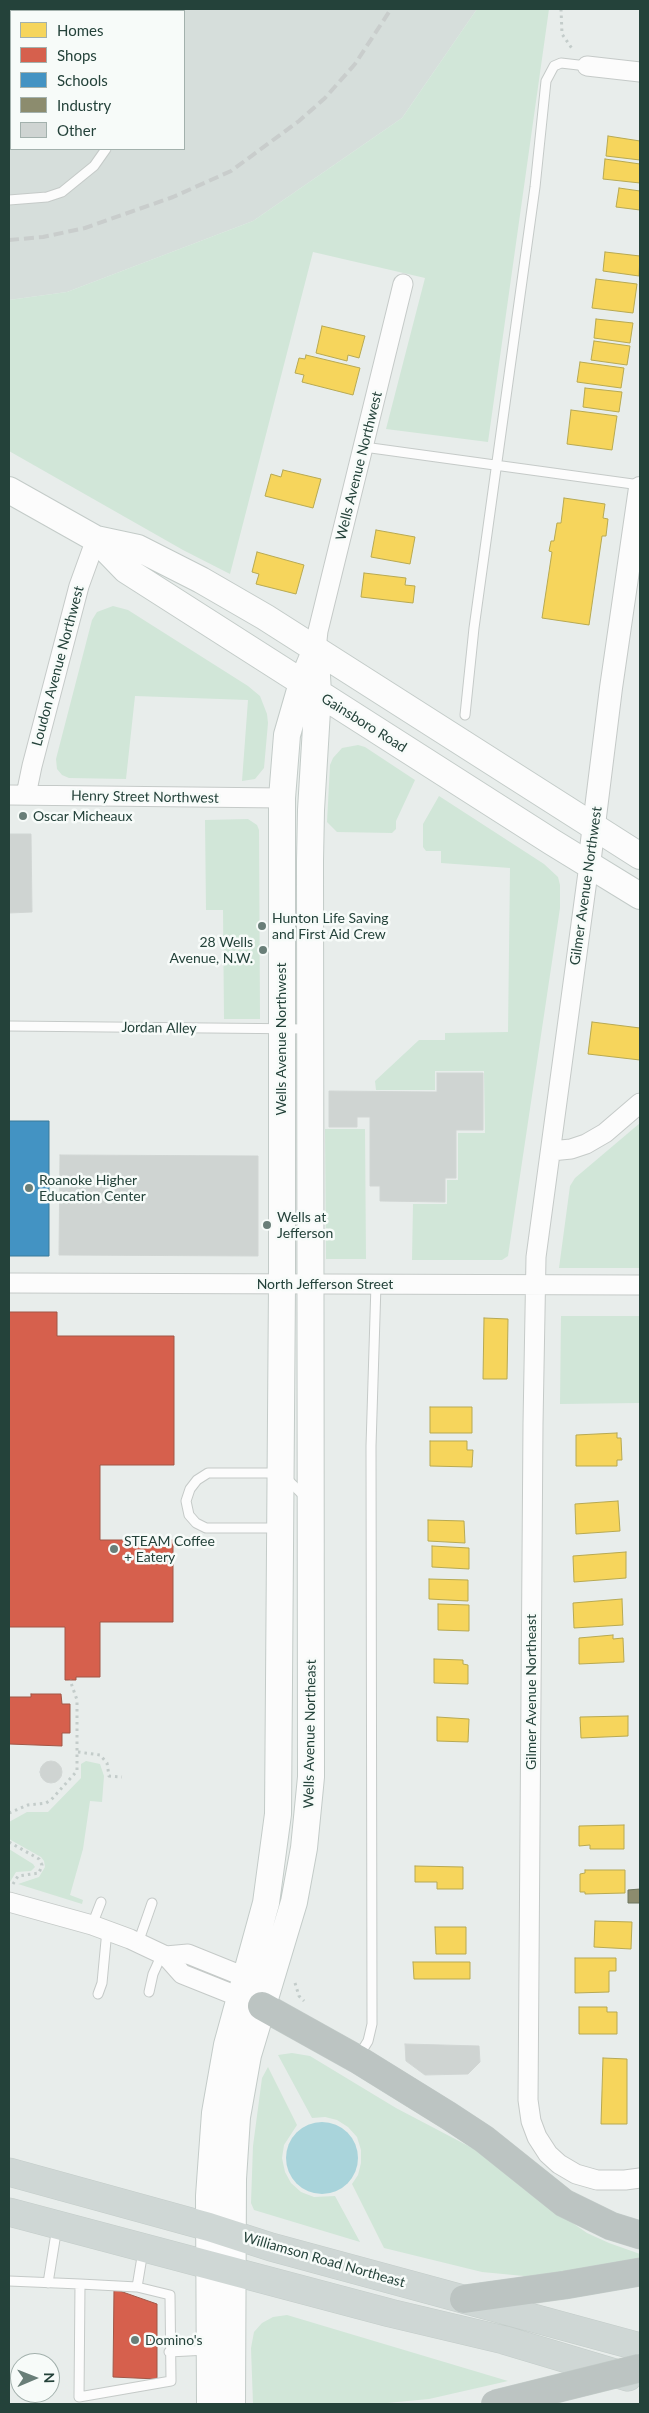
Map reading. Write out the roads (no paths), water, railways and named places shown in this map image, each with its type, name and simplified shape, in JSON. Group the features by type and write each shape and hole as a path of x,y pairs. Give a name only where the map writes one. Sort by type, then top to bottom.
{"highway":[{"path":"248,1994 357,2059 484,2139 564,2203 611,2226 640,2235"},
{"path":"464,2299 572,2284 640,2272"},
{"path":"495,2404 640,2368"}],"main road":[{"name":"Gainsboro Road","path":"9,490 96,539 126,570 589,866 640,896"},
{"name":"Gainsboro Road","path":"96,539 138,548 201,580 316,649 640,856"},
{"name":"Wells Avenue Northwest","path":"282,1284 297,1070 310,1029 310,689 316,649"},
{"name":"Wells Avenue Northwest","path":"310,689 287,734 282,798 281,1029 297,1070 312,1284"},
{"name":"Wells Avenue Northeast","path":"222,2269 221,2231 233,2178 236,2117 246,2062 248,1994 266,1903 278,1814 282,1284"},
{"name":"Wells Avenue Northeast","path":"248,1994 294,1902 310,1803 313,1504 312,1284"},
{"name":"Williamson Road Northeast","path":"9,2172 640,2347"},
{"path":"9,2212 222,2269 504,2340 640,2381"},
{"path":"210,2404 210,2350 222,2269"},
{"path":"222,2269 232,2404"}],"street":[{"path":"587,66 640,72"},
{"name":"Wells Avenue Northwest","path":"316,649 318,631 404,284"},
{"name":"Gilmer Avenue Northwest","path":"536,1284 536,1257 594,826 636,548 640,486"},
{"name":"Loudon Avenue Northwest","path":"18,795 32,766 79,586 96,539"},
{"name":"Henry Street Northwest","path":"18,795 282,798"},
{"path":"551,1150 571,1149 586,1144 605,1133 640,1103"},
{"name":"North Jefferson Street","path":"9,1283 640,1285"},
{"name":"Gilmer Avenue Northeast","path":"536,1284 533,1424 528,2100 531,2122 537,2137 548,2154 559,2164 576,2174 597,2180 640,2178"},
{"path":"11,1893 164,1955 188,1954 248,1994"}],"lane":[{"path":"465,715 533,197 546,81 554,66 561,63 587,66"},
{"path":"9,200 47,198 62,192 94,166 105,150"},
{"path":"364,448 497,464 640,486"},
{"name":"Jordan Alley","path":"9,1026 310,1029"},
{"path":"357,2059 368,2041 372,2024 371,1446 376,1284"},
{"path":"281,1528 206,1528 196,1523 189,1514 186,1501 190,1489 197,1480 208,1473 281,1473 313,1504"},
{"path":"98,1994 102,1983 99,1928 101,1902"},
{"path":"138,1943 152,1903"},
{"path":"149,1992 153,1974 164,1955"},
{"path":"48,2283 58,2225"},
{"path":"137,2287 144,2248"},
{"path":"9,2281 80,2284 137,2287 170,2296 171,2382 79,2396 80,2284"},
{"path":"170,2352 210,2350"}],"water":[{"path":"329,2122 348,2132 356,2144 358,2158 356,2172 348,2184 336,2192 315,2194 296,2184 288,2172 286,2151 296,2132 308,2124"}],"railway":[{"path":"9,240 43,237 85,228 173,197 231,171 299,121 325,98 355,64 391,9"}],"place":[{"name":"Oscar Micheaux","path":"23,816"},
{"name":"Hunton Life Saving and First Aid Crew","path":"262,926"},
{"name":"28 Wells Avenue, N.W.","path":"263,950"},
{"name":"Roanoke Higher Education Center","path":"29,1188"},
{"name":"Wells at Jefferson","path":"267,1225"},
{"name":"STEAM Coffee + Eatery","path":"114,1549"},
{"name":"Domino's","path":"135,2340"}]}
